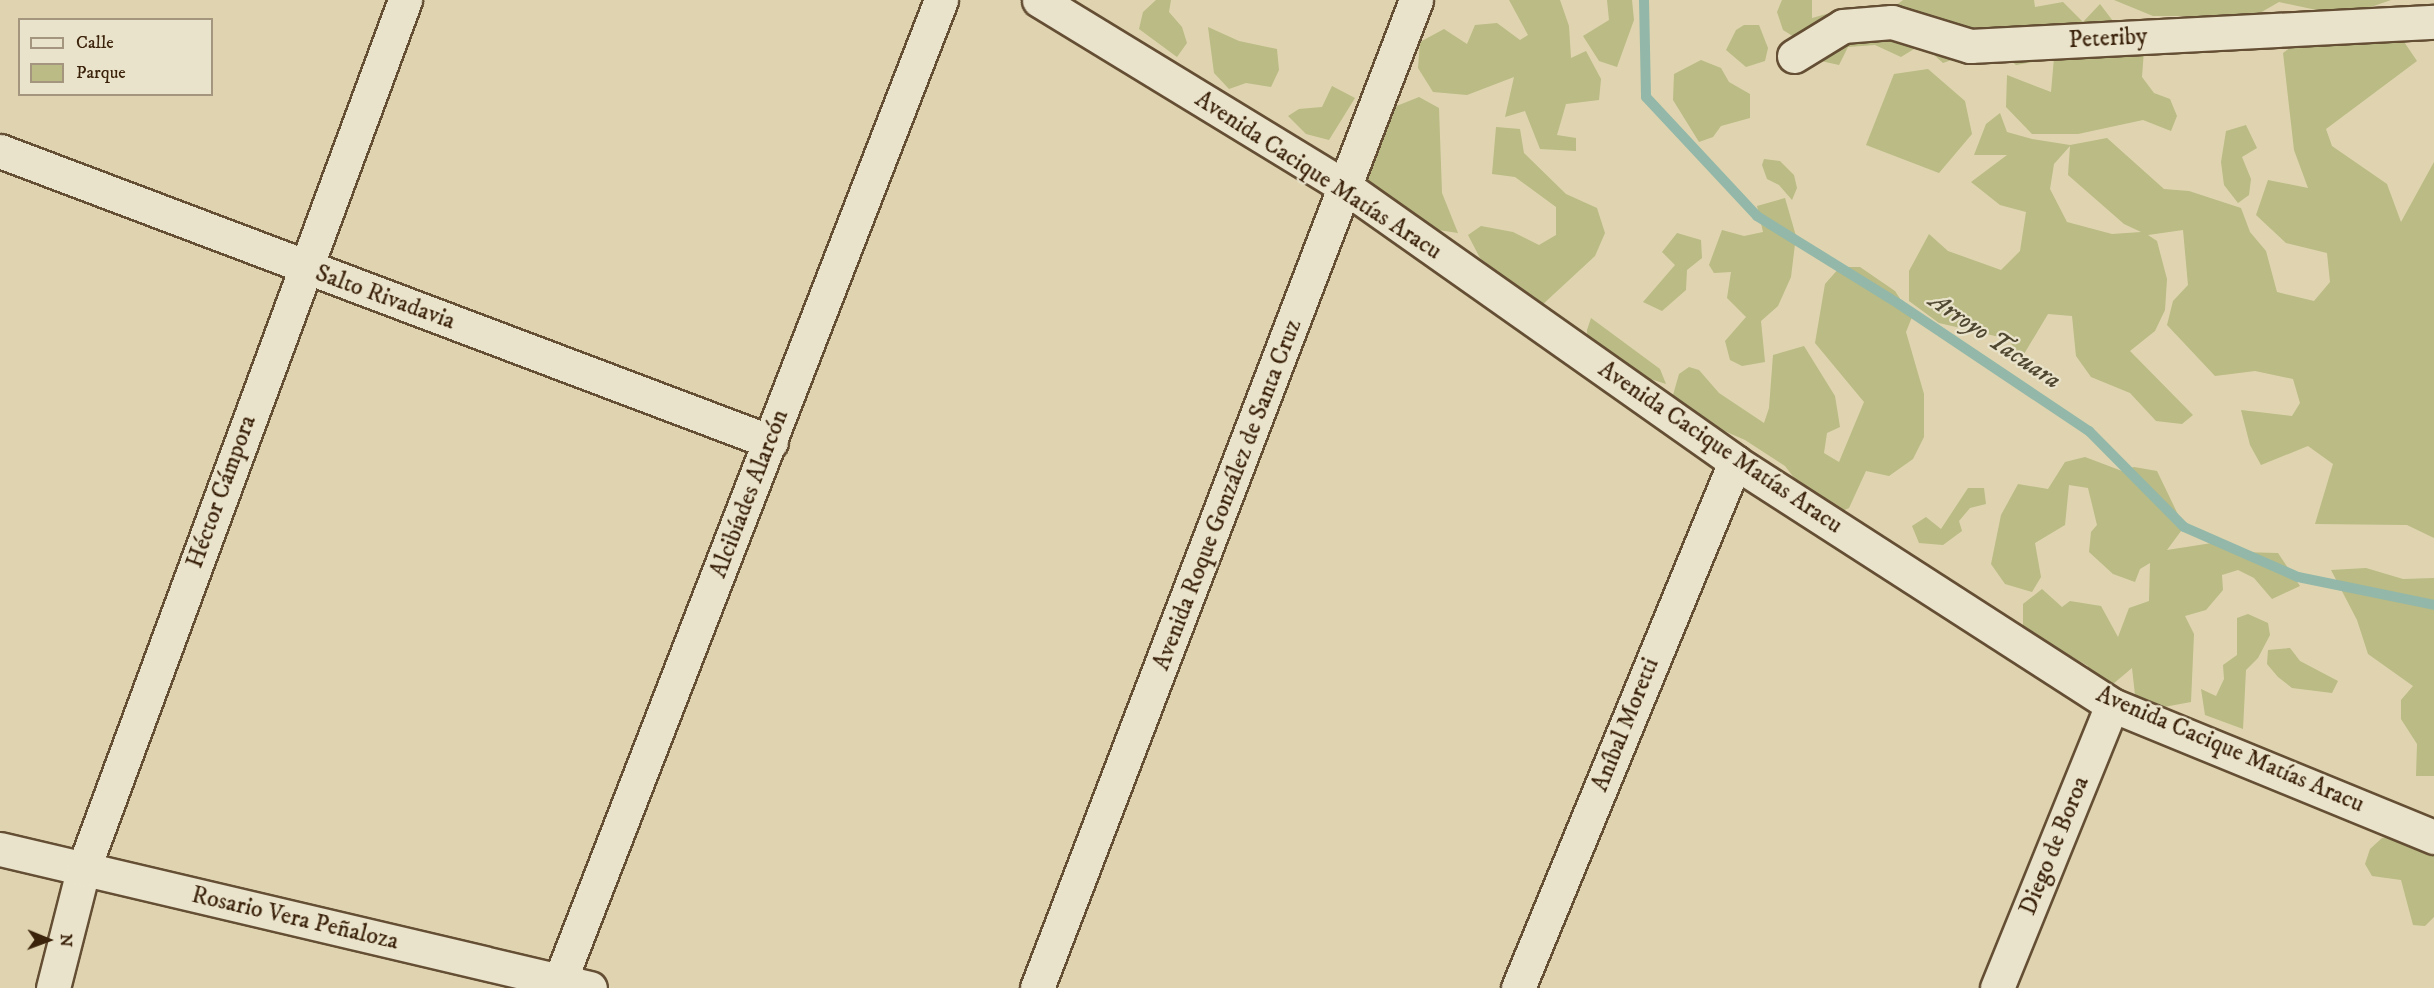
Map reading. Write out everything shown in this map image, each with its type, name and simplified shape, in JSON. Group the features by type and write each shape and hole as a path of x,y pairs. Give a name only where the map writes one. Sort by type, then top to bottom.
{"street":[{"name":"Héctor Cámpora","path":"53,988 83,870 303,268 405,0"},
{"name":"Alcibíades Alarcón","path":"558,984 771,442 941,0"},
{"name":"Avenida Cacique Matías Aracu","path":"1039,0 1347,188 1735,462 2112,705 2434,837"},
{"name":"Avenida Roque González de Santa Cruz","path":"1037,988 1347,188 1416,0"},
{"name":"Peteriby","path":"1794,56 1843,26 1892,22 1970,46 2434,22"},
{"name":"Salto Rivadavia","path":"0,151 303,268 771,442"},
{"name":"Aníbal Moretti","path":"1518,988 1735,462"},
{"name":"Diego de Boroa","path":"1997,988 2112,705"},
{"name":"Rosario Vera Peñaloza","path":"0,849 558,984 590,988"}],"green space":[{"path":"1156,0 1171,0 1169,12 1182,27 1187,43 1177,57 1139,29 1143,12"},
{"path":"1509,0 1560,0 1569,26 1571,58 1586,51 1601,79 1599,100 1566,104 1557,135 1576,138 1576,151 1540,149 1525,111 1505,117 1514,77 1467,95 1433,92 1418,68 1420,42 1444,29 1467,44 1475,25 1497,23 1520,40 1528,35"},
{"path":"1607,0 1632,0 1634,20 1617,67 1599,61 1583,36 1609,20"},
{"path":"1782,0 1812,0 1812,18 1848,8 1890,10 1903,0 2034,0 2035,7 2063,2 2083,22 2100,4 2119,29 2144,50 2142,77 2154,93 2170,99 2177,116 2171,131 2143,120 2078,134 2032,134 2006,107 2007,75 2051,92 2054,58 2016,65 1993,45 1943,63 1922,44 1901,57 1875,45 1848,47 1839,65 1821,61 1815,50 1783,30 1777,12"},
{"path":"2114,0 2391,0 2345,16 2279,2 2246,21 2217,16 2153,16"},
{"path":"2392,24 2417,61 2326,129 2332,146 2387,184 2401,222 2434,162 2434,538 2407,525 2315,524 2333,464 2308,446 2261,465 2250,445 2241,410 2292,416 2300,403 2293,379 2255,371 2215,376 2167,325 2173,301 2188,285 2183,230 2148,235 2157,241 2167,279 2165,310 2155,331 2130,351 2193,415 2182,424 2156,421 2130,393 2091,377 2076,356 2072,316 2048,314 2021,359 2008,339 1939,323 1909,301 1909,271 1929,234 1948,251 2001,270 2020,251 2026,212 2000,205 1971,182 2007,155 1974,155 1986,124 2000,113 2007,132 2032,139 2070,145 2107,138 2164,189 2189,191 2241,208 2250,232 2266,251 2277,292 2314,301 2330,282 2327,253 2286,243 2256,215 2268,180 2308,188 2294,150 2283,53 2317,28","holes":["2070,146 2068,175 2124,224 2141,232 2112,234 2067,222 2050,189 2054,164"]},
{"path":"1744,25 1759,25 1768,48 1765,61 1746,67 1726,50 1736,30"},
{"path":"1208,27 1239,41 1277,49 1279,70 1271,87 1246,83 1229,89 1214,73"},
{"path":"1701,60 1721,68 1729,82 1750,94 1750,118 1721,126 1713,137 1699,142 1673,100 1674,74"},
{"path":"1928,69 1965,101 1972,134 1939,173 1866,145 1894,74"},
{"path":"1332,86 1355,98 1329,140 1306,134 1288,116 1299,109 1322,107"},
{"path":"1419,97 1439,108 1442,193 1458,233 1425,228 1351,172 1354,123"},
{"path":"2246,125 2257,148 2242,157 2251,179 2249,195 2238,203 2224,185 2221,162 2226,131"},
{"path":"1496,127 1520,129 1524,153 1566,194 1597,208 1605,233 1595,256 1541,306 1480,258 1468,235 1481,226 1513,232 1539,245 1556,235 1556,207 1515,177 1492,174"},
{"path":"1764,159 1780,161 1794,175 1797,188 1792,200 1779,185 1767,179 1762,165"},
{"path":"1785,198 1796,236 1791,277 1778,306 1761,321 1765,362 1742,366 1730,360 1725,341 1746,317 1727,298 1731,272 1714,273 1709,265 1722,230 1744,236 1763,232 1757,206"},
{"path":"1677,233 1701,240 1702,258 1687,270 1686,290 1662,311 1643,302 1675,265 1662,252"},
{"path":"1840,267 1860,267 1895,291 1912,317 1906,332 1924,394 1924,437 1913,459 1889,476 1866,471 1849,508 1838,513 1808,496 1785,466 1745,440 1697,419 1673,395 1679,374 1689,367 1699,370 1719,393 1764,423 1769,408 1773,355 1804,346 1835,396 1840,427 1827,433 1824,453 1839,462 1864,402 1815,343 1825,284"},
{"path":"1591,318 1660,369 1666,384 1623,370 1588,345 1587,330"},
{"path":"2085,457 2122,471 2134,467 2157,471 2184,527 2167,550 2212,543 2239,552 2278,553 2300,586 2272,599 2254,578 2238,570 2222,575 2223,590 2206,610 2185,616 2194,634 2191,702 2164,707 2135,695 2132,668 2113,684 2089,680 2088,666 2023,628 2023,604 2042,589 2062,607 2070,601 2101,606 2118,637 2129,608 2149,601 2150,563 2140,569 2135,582 2113,574 2089,552 2091,532 2097,525 2088,488 2069,485 2065,525 2035,543 2041,577 2032,592 2005,584 1991,564 2001,515 2018,484 2048,489 2065,462"},
{"path":"1968,488 1984,488 1986,504 1970,508 1959,521 1962,531 1943,545 1919,543 1912,526 1926,517 1941,529"},
{"path":"2366,568 2403,579 2434,578 2434,776 2416,776 2417,744 2401,719 2401,700 2413,686 2368,654 2357,620 2331,570"},
{"path":"2248,614 2268,623 2270,635 2258,658 2246,670 2243,729 2205,715 2201,689 2216,696 2224,679 2223,665 2237,655 2237,618"},
{"path":"2290,648 2300,661 2338,681 2332,693 2292,688 2278,677 2267,664 2268,650"},
{"path":"2397,836 2434,851 2434,917 2425,926 2413,925 2401,880 2372,876 2365,864 2370,849 2382,838"}],"waterway":[{"name":"Arroyo Tacuara","path":"1644,0 1646,97 1757,216 1899,304 2089,431 2184,527 2298,577 2434,605"}]}
